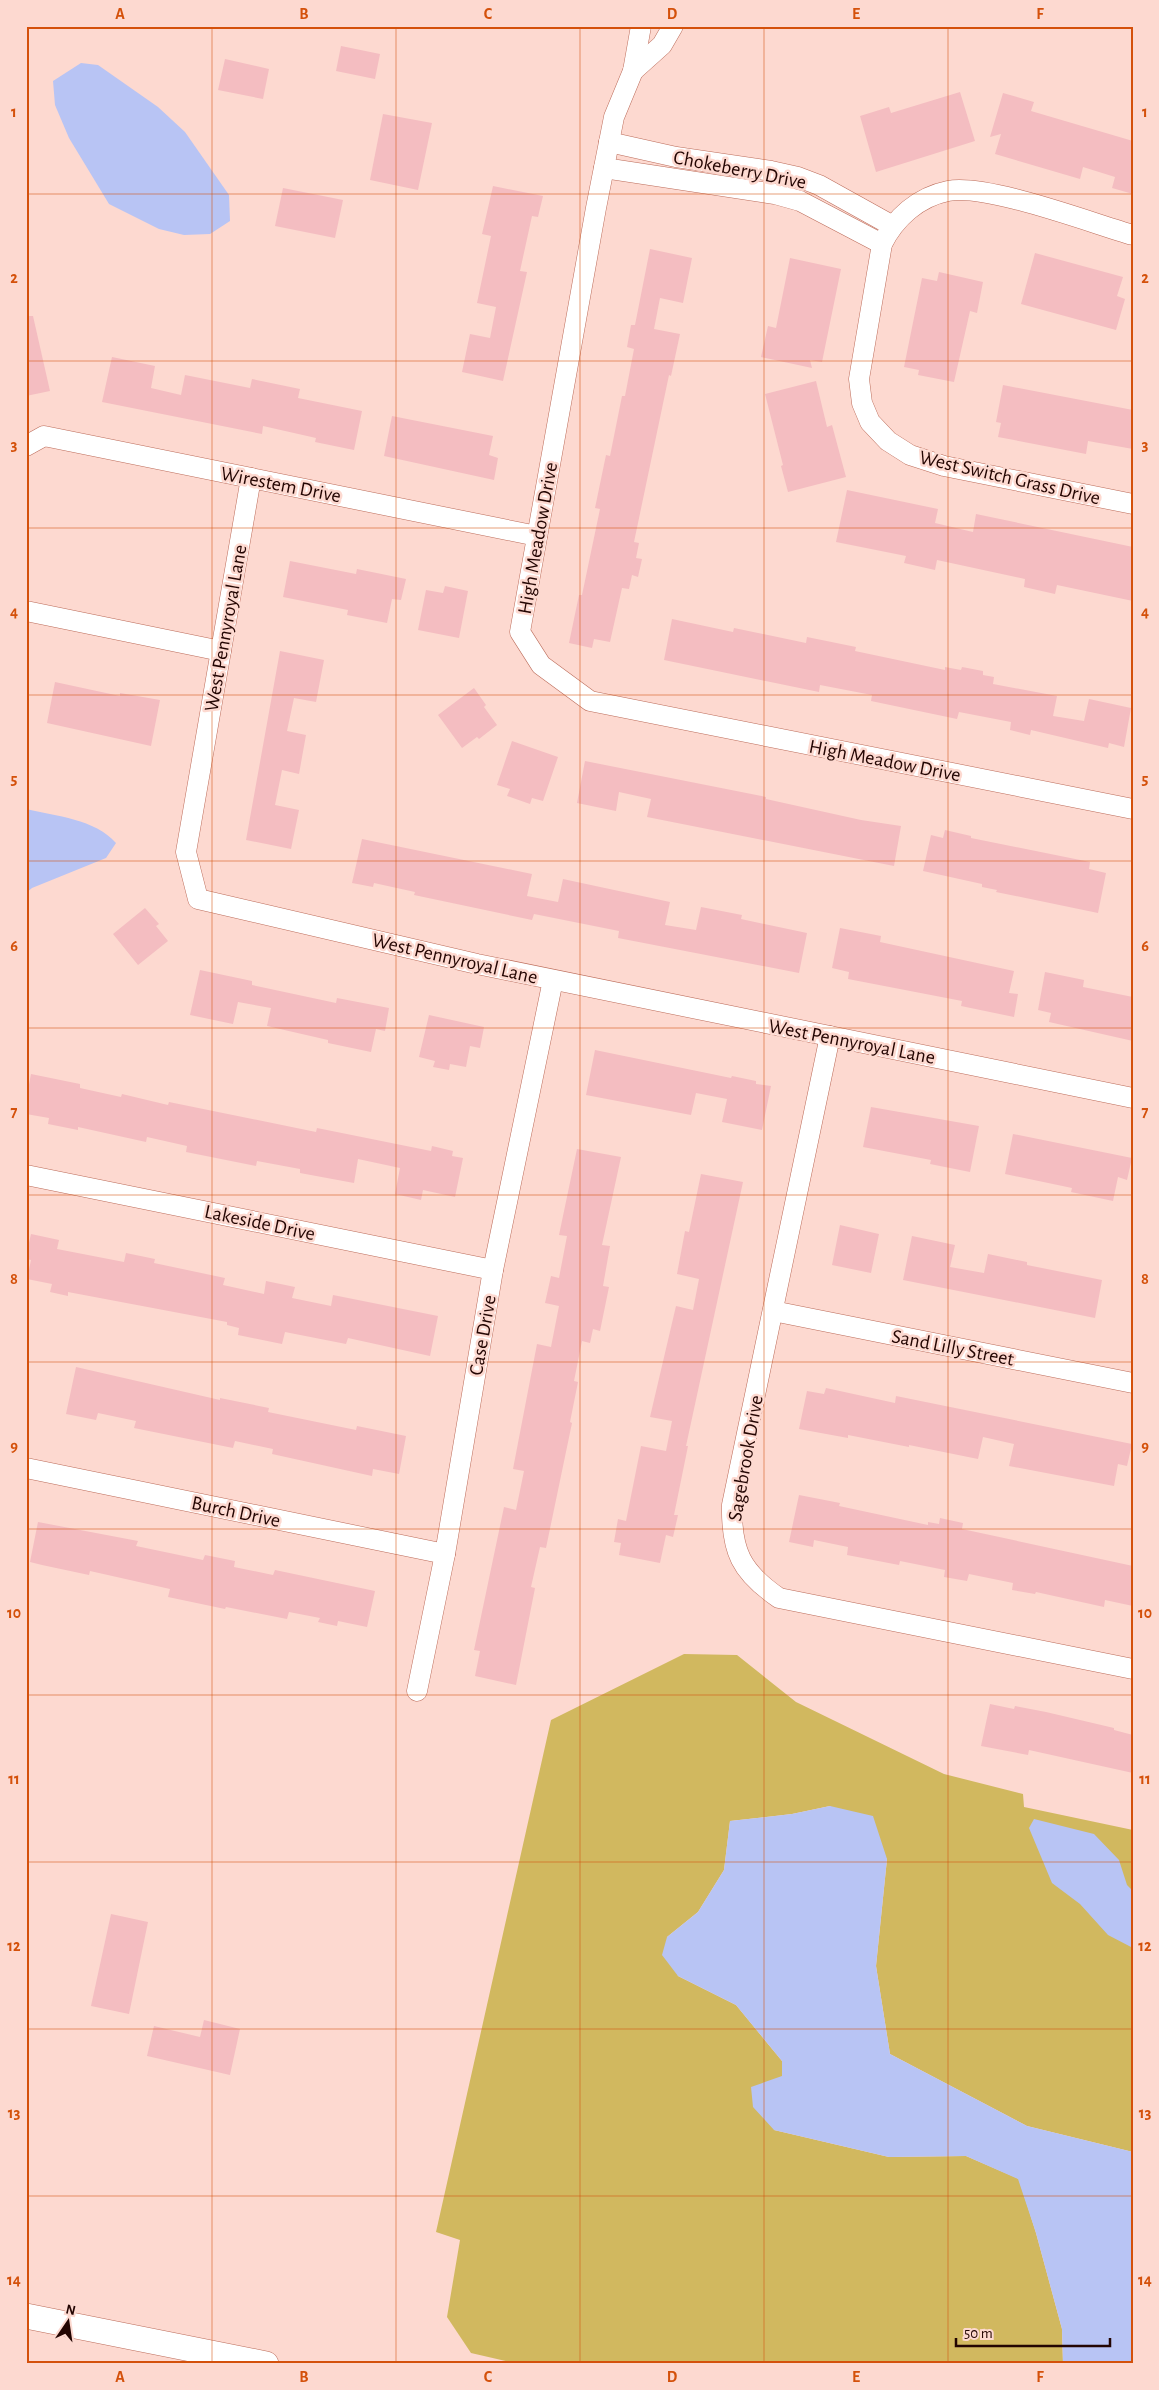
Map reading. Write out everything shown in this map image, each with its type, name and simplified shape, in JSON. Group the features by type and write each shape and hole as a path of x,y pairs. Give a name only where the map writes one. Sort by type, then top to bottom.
{"street":[{"name":"High Meadow Drive","path":"641,26 633,71 614,117 609,142 520,632 541,664 590,701 1133,809"},
{"name":"High Meadow Drive","path":"633,71 662,45 673,26"},
{"name":"Chokeberry Drive","path":"609,142 676,157 770,170 798,177 819,185 892,225"},
{"name":"Chokeberry Drive","path":"604,168 775,194 800,200 882,244"},
{"name":"West Switch Grass Drive","path":"1133,236 1001,196 968,190 948,191 932,196 905,211 892,225 882,244 859,379 862,403 870,422 888,441 910,455 944,466 1133,504"},
{"name":"Wirestem Drive","path":"26,446 44,436 537,536"},
{"name":"West Pennyroyal Lane","path":"251,478 186,852 198,898 478,964 1133,1098"},
{"path":"26,611 221,651"},
{"name":"Case Drive","path":"417,1691 445,1554 493,1270 553,980"},
{"name":"Sagebrook Drive","path":"830,1036 732,1506 732,1528 735,1549 746,1569 760,1585 779,1598 1133,1669"},
{"name":"Lakeside Drive","path":"26,1175 493,1270"},
{"name":"Sand Lilly Street","path":"773,1311 1133,1384"},
{"name":"Burch Drive","path":"26,1468 445,1554"},
{"path":"26,2316 266,2364"}],"shaded area":[{"path":"684,1654 737,1655 796,1702 944,1774 1023,1794 1024,1807 1133,1830 1133,2152 1027,2126 890,2054 876,1966 887,1859 830,1806 792,1814 730,1821 724,1870 698,1912 667,1937 678,1976 736,2005 782,2061 782,2076 774,2130 889,2157 966,2156 1019,2179 1062,2329 1063,2364 519,2364 471,2353 447,2317 460,2240 436,2232 551,1720"}],"water":[{"path":"81,63 98,65 158,107 185,132 229,195 230,221 210,234 184,235 159,229 109,204 69,138 55,105 53,81"},
{"path":"26,809 86,824 107,835 116,843 106,858 32,888 26,893"},
{"path":"830,1806 873,1816 887,1859 876,1966 890,2054 1027,2126 1133,2152 1133,2364 1063,2364 1062,2329 1036,2233 1018,2179 966,2156 889,2157 774,2130 753,2107 751,2087 782,2076 782,2061 736,2005 678,1976 662,1955 667,1937 698,1912 724,1870 730,1821 792,1814"},
{"path":"1034,1819 1094,1834 1119,1860 1127,1885 1133,1891 1133,1948 1108,1935 1080,1904 1052,1883 1029,1828"}],"building":[{"path":"341,46 380,54 375,79 336,71"},
{"path":"225,59 269,69 263,99 218,90"},
{"path":"960,92 975,141 876,172 860,116 889,107 891,113"},
{"path":"1003,93 1034,102 1031,111 1133,141 1133,194 1112,188 1115,177 1083,167 1080,179 995,154 1001,134 990,137"},
{"path":"383,114 432,123 418,190 370,180"},
{"path":"493,186 543,196 538,217 532,216 520,271 527,272 503,381 462,372 470,334 490,338 496,307 477,303 491,236 482,234"},
{"path":"283,188 343,200 335,238 275,226"},
{"path":"650,249 692,258 683,303 660,298 654,329 680,334 671,376 669,375 634,542 639,543 636,558 642,559 638,577 632,575 629,589 622,588 610,642 594,639 592,648 569,643 579,595 582,595 600,509 595,508 606,455 610,456 622,396 625,396 634,349 627,347 631,325 635,325"},
{"path":"1035,253 1123,277 1117,296 1125,299 1116,330 1021,304"},
{"path":"790,258 841,269 822,362 810,360 812,368 761,357 768,326 776,328"},
{"path":"939,272 983,282 977,313 970,311 954,382 918,375 919,370 904,367 922,278 937,281"},
{"path":"26,316 33,316 50,391 26,396"},
{"path":"112,357 155,366 151,388 181,395 185,375 250,388 252,379 300,389 298,398 362,411 354,450 315,442 316,438 263,426 262,434 102,402"},
{"path":"816,381 827,427 832,425 846,477 788,492 765,394"},
{"path":"1003,385 1133,410 1133,449 1088,441 1086,454 998,437 1001,423 996,422"},
{"path":"392,416 493,436 489,455 498,458 494,480 384,456"},
{"path":"847,490 938,509 935,523 973,532 976,514 1133,547 1133,601 1057,585 1055,594 1024,587 1025,579 937,560 935,570 904,563 906,556 836,542"},
{"path":"290,561 356,574 357,569 406,579 401,600 392,599 387,623 347,615 348,610 283,597"},
{"path":"445,586 468,591 459,638 418,630 426,590 443,593"},
{"path":"672,619 733,632 734,628 806,643 807,637 856,647 855,651 945,670 945,667 961,670 962,667 983,671 983,675 994,677 993,684 1057,696 1053,716 1084,721 1089,699 1131,708 1124,747 1109,743 1108,748 1031,730 1030,735 1010,730 1011,722 959,712 957,719 871,701 872,695 820,685 819,692 664,660"},
{"path":"280,651 324,660 316,702 294,698 287,731 306,735 299,774 282,770 275,805 299,810 291,849 246,840"},
{"path":"55,682 120,696 120,693 160,700 151,746 47,723"},
{"path":"474,688 486,705 484,707 497,725 479,739 477,737 462,748 438,715"},
{"path":"512,741 558,757 543,801 532,798 530,804 507,796 510,789 497,785"},
{"path":"585,761 766,797 766,799 861,820 901,826 894,866 647,817 651,799 619,792 616,811 577,803"},
{"path":"945,830 971,836 971,838 1090,862 1089,869 1106,873 1098,913 996,892 997,890 982,887 982,884 923,871 931,835 943,838"},
{"path":"362,839 532,874 527,896 558,902 563,879 670,902 665,925 696,930 701,907 742,915 741,919 807,933 799,973 618,938 619,931 534,914 532,920 414,895 415,892 374,883 373,887 352,883"},
{"path":"145,908 159,924 156,926 168,941 138,965 113,934"},
{"path":"840,928 881,936 880,942 1014,971 1009,993 1018,994 1014,1017 961,1006 962,1001 848,979 849,972 832,968"},
{"path":"200,970 252,981 252,985 336,1003 337,998 389,1008 385,1031 376,1029 371,1052 328,1043 328,1040 267,1026 271,1008 238,1002 233,1024 190,1015"},
{"path":"1045,972 1084,980 1083,987 1133,997 1133,1041 1049,1022 1051,1013 1038,1010"},
{"path":"429,1015 484,1027 480,1048 470,1046 466,1067 450,1064 449,1070 433,1067 435,1061 419,1057"},
{"path":"595,1050 731,1078 732,1076 756,1081 756,1084 771,1086 762,1130 722,1122 727,1099 696,1093 691,1115 586,1095"},
{"path":"31,1074 80,1084 80,1088 121,1097 122,1094 168,1105 169,1102 316,1132 317,1128 431,1151 432,1146 453,1151 452,1156 463,1158 455,1197 423,1190 421,1200 395,1194 400,1168 358,1159 354,1183 300,1173 300,1169 257,1161 256,1166 186,1152 187,1146 147,1137 146,1142 78,1127 78,1130 48,1124 49,1118 26,1114 26,1100"},
{"path":"871,1107 979,1126 970,1172 930,1164 931,1160 863,1147"},
{"path":"1013,1134 1132,1158 1127,1180 1118,1177 1113,1201 1071,1192 1072,1188 1005,1174"},
{"path":"577,1149 621,1157 602,1245 610,1246 603,1286 609,1287 600,1331 593,1329 590,1343 582,1341 574,1381 578,1382 570,1422 572,1423 546,1548 540,1547 531,1587 535,1588 516,1685 475,1676 480,1651 474,1650 504,1507 516,1510 524,1471 513,1469 537,1344 551,1347 559,1306 545,1303 551,1276 559,1278 567,1236 559,1235"},
{"path":"701,1174 743,1182 686,1446 688,1446 674,1515 678,1515 673,1537 666,1535 660,1563 619,1555 621,1543 614,1542 618,1519 626,1521 641,1446 666,1451 672,1421 650,1417 676,1306 693,1310 699,1279 677,1274 685,1231 689,1232"},
{"path":"840,1225 879,1234 871,1273 832,1265"},
{"path":"31,1234 59,1240 57,1249 124,1262 126,1253 155,1259 154,1263 225,1278 223,1285 264,1294 266,1281 295,1287 292,1298 331,1306 333,1295 438,1316 430,1356 348,1338 346,1344 285,1332 282,1344 238,1335 239,1328 227,1325 227,1322 68,1292 68,1296 50,1292 52,1284 27,1279 31,1260 26,1259 26,1256"},
{"path":"912,1236 955,1245 950,1267 984,1273 988,1254 1027,1262 1027,1265 1102,1280 1095,1318 903,1280"},
{"path":"76,1367 220,1400 220,1398 269,1408 268,1412 356,1430 357,1426 406,1436 399,1474 373,1469 372,1476 272,1454 273,1449 235,1441 233,1448 134,1428 136,1421 98,1413 96,1420 66,1414"},
{"path":"826,1388 895,1403 896,1396 1132,1444 1127,1466 1118,1464 1114,1486 1009,1466 1014,1444 983,1437 978,1459 909,1445 909,1447 848,1435 848,1438 799,1429 807,1391 824,1394"},
{"path":"799,1495 840,1503 839,1506 928,1525 928,1522 939,1524 940,1518 963,1523 962,1529 1133,1566 1133,1606 1105,1600 1104,1607 1036,1592 1035,1594 1012,1590 1013,1583 969,1574 967,1581 944,1577 945,1570 900,1561 899,1565 847,1555 848,1547 814,1540 813,1547 789,1542"},
{"path":"38,1522 138,1541 136,1546 203,1560 205,1555 235,1561 234,1567 273,1575 275,1570 375,1591 367,1627 338,1621 337,1626 318,1622 320,1618 289,1612 287,1619 226,1607 225,1609 168,1597 170,1589 90,1571 89,1575 30,1562"},
{"path":"990,1704 1014,1709 1015,1706 1046,1712 1114,1728 1114,1730 1133,1735 1133,1773 1029,1750 1028,1755 981,1746"},
{"path":"111,1914 148,1922 129,2014 91,2006"},
{"path":"204,2020 240,2029 230,2075 147,2056 154,2026 200,2037"}]}
